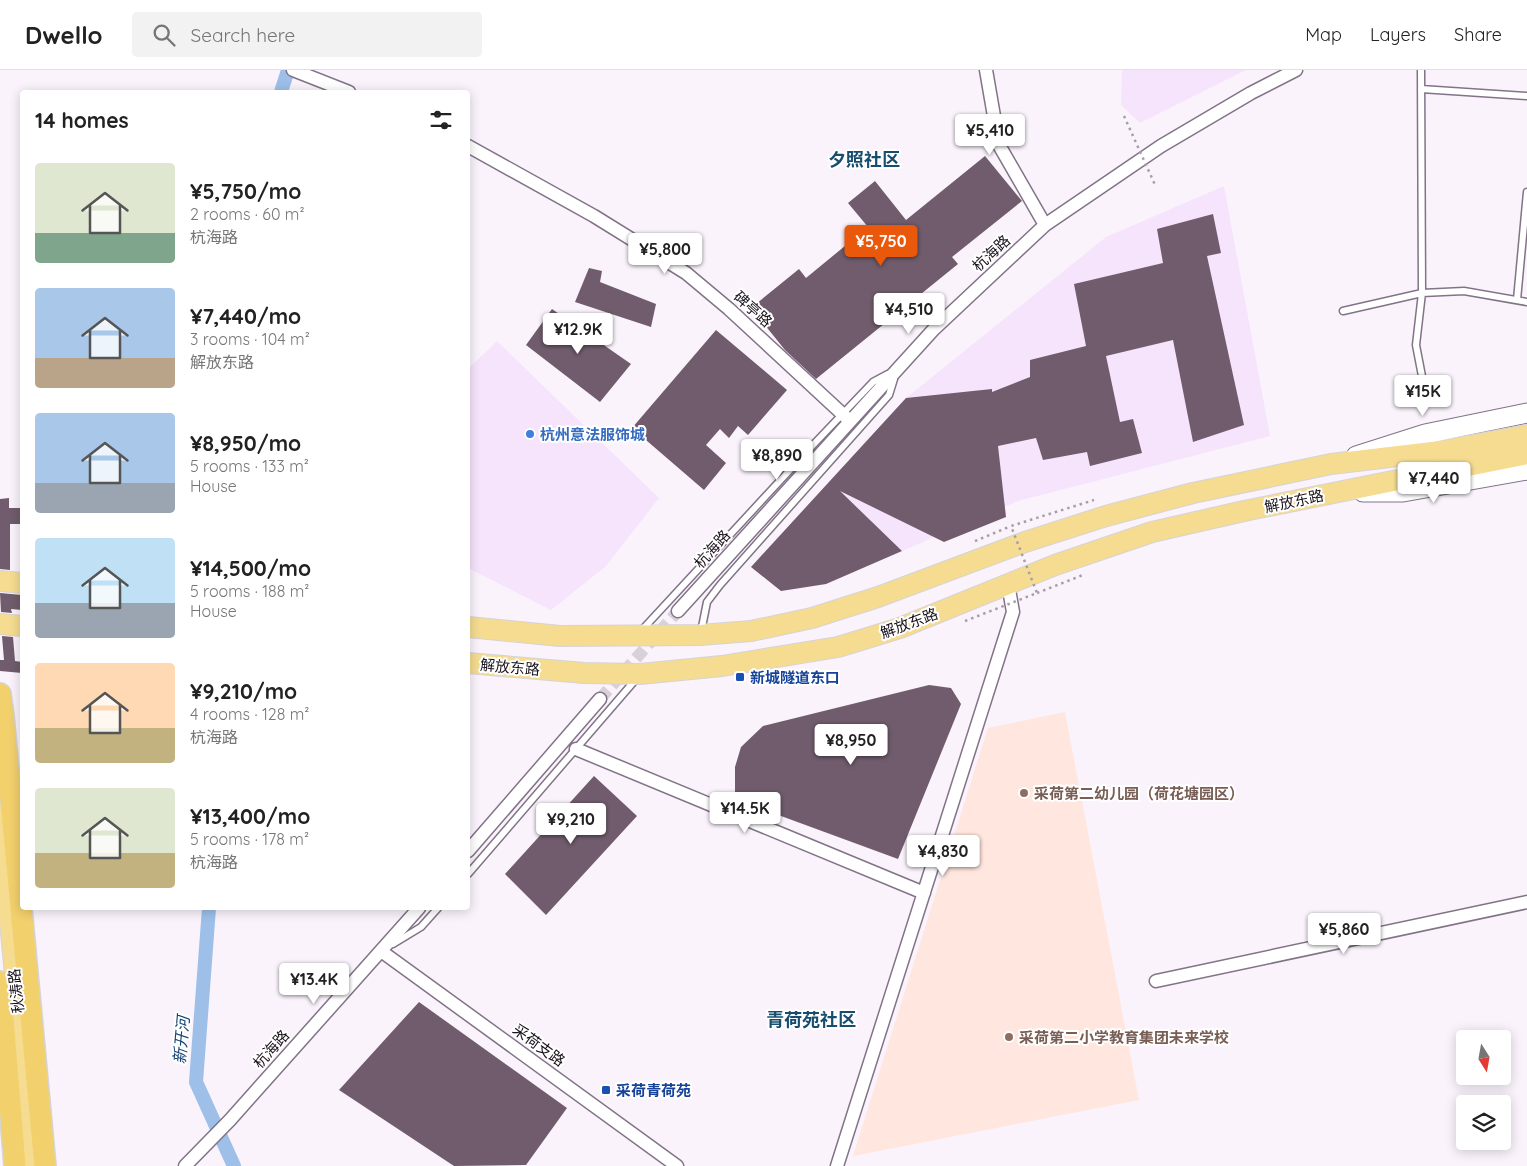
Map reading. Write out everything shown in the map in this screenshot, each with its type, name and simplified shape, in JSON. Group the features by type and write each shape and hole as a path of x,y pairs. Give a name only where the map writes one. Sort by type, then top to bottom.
{"highway":[{"path":"0,694 20,897"},
{"path":"21,910 45,1166"},
{"path":"0,982 15,1166"}],"main road":[{"name":"解放东路","path":"1331,464 1425,434 1527,413"},
{"name":"解放东路","path":"470,627 560,636 700,635 751,631 812,618 878,597 1025,542 1106,516 1193,493 1331,464 1441,451 1527,435"},
{"name":"解放东路","path":"470,663 584,673 640,674 722,666 838,647 900,628 1055,565 1152,532 1244,511 1527,454"},
{"name":"解放东路","path":"1336,492 1403,492 1527,470"},
{"path":"0,581 20,583"},
{"path":"0,624 20,626"},
{"name":"秋涛路","path":"0,816 33,1166"}],"street":[{"path":"293,70 344,90"},
{"path":"986,70 1000,145 1045,225"},
{"name":"杭海路","path":"678,611 846,417 896,370 934,329 1045,225 1161,146 1251,93 1296,70"},
{"name":"碑亭路","path":"470,147 594,216 686,273 729,309 846,417"},
{"path":"837,1166 1013,612 1008,584"},
{"path":"470,849 600,699"},
{"path":"576,748 924,893"},
{"path":"1156,981 1527,902"},
{"name":"杭海路","path":"185,1166 230,1120 417,910"},
{"name":"采荷支路","path":"381,950 678,1166"}],"lane":[{"path":"1421,70 1422,293 1416,345 1426,396"},
{"path":"1421,89 1527,96"},
{"path":"1517,300 1527,192"},
{"path":"1343,311 1422,293 1464,291 1527,302"},
{"path":"700,635 707,602 889,395 896,370"},
{"path":"637,636 846,417"},
{"path":"470,872 640,674"},
{"path":"381,950 422,927 436,910"}],"path":[{"path":"1124,116 1156,187"},
{"path":"975,541 1011,526 1094,500"},
{"path":"1011,526 1037,593"},
{"path":"965,621 1083,575"}],"shaded area":[{"path":"1122,70 1246,70 1140,123 1121,105"},
{"path":"1224,186 1270,436 1018,501 826,584 781,591 751,567 906,398 1106,237"},
{"name":"杭州意法服饰城","path":"497,341 659,498 606,566 551,610 470,569 470,367"},
{"name":"采荷第二小学教育集团未来学校","path":"1065,712 1139,1100 853,1156 988,728"}],"building":[{"path":"985,156 1022,201 952,257 958,264 816,379 785,350 751,308 799,269 806,278 868,227 848,203 875,181 906,220"},
{"path":"1213,214 1221,253 1207,256 1244,425 1193,442 1173,340 1106,356 1120,422 1133,419 1142,453 1090,466 1087,452 1043,460 1036,438 998,446 1006,517 944,542 840,491 902,551 826,584 781,591 751,567 906,398 992,389 992,392 1030,377 1030,360 1086,346 1074,284 1163,263 1157,229"},
{"path":"589,268 602,271 600,282 656,304 651,327 575,302"},
{"path":"552,309 631,364 600,402 526,345"},
{"path":"716,330 787,390 748,435 738,426 729,438 720,429 706,445 726,463 704,490 632,428"},
{"path":"9,498 9,508 20,508 20,524 10,524 10,570 0,569 0,499"},
{"path":"0,593 20,595 20,610 11,609 12,613 1,612"},
{"path":"2,636 13,637 15,661 20,662 20,673 0,671 0,660 4,660"},
{"path":"929,685 951,688 961,704 898,859 735,799 735,767 741,747 763,726"},
{"path":"594,776 637,816 546,915 505,874"},
{"path":"419,1002 567,1108 526,1165 454,1166 339,1090"}],"waterway":[{"name":"新开河","path":"282,90 288,70"},
{"name":"新开河","path":"209,910 196,1082 234,1166"}],"tunnel":[{"path":"600,699 678,611"}],"place":[{"name":"杭州意法服饰城","path":"530,434"},
{"name":"新城隧道东口","path":"740,677"},
{"name":"采荷第二幼儿园（荷花塘园区）","path":"1024,793"},
{"name":"采荷第二小学教育集团未来学校","path":"1009,1037"},
{"name":"采荷青荷苑","path":"606,1090"}],"district":[{"name":"夕照社区","path":"864,159"},
{"name":"青荷苑社区","path":"811,1019"}]}
